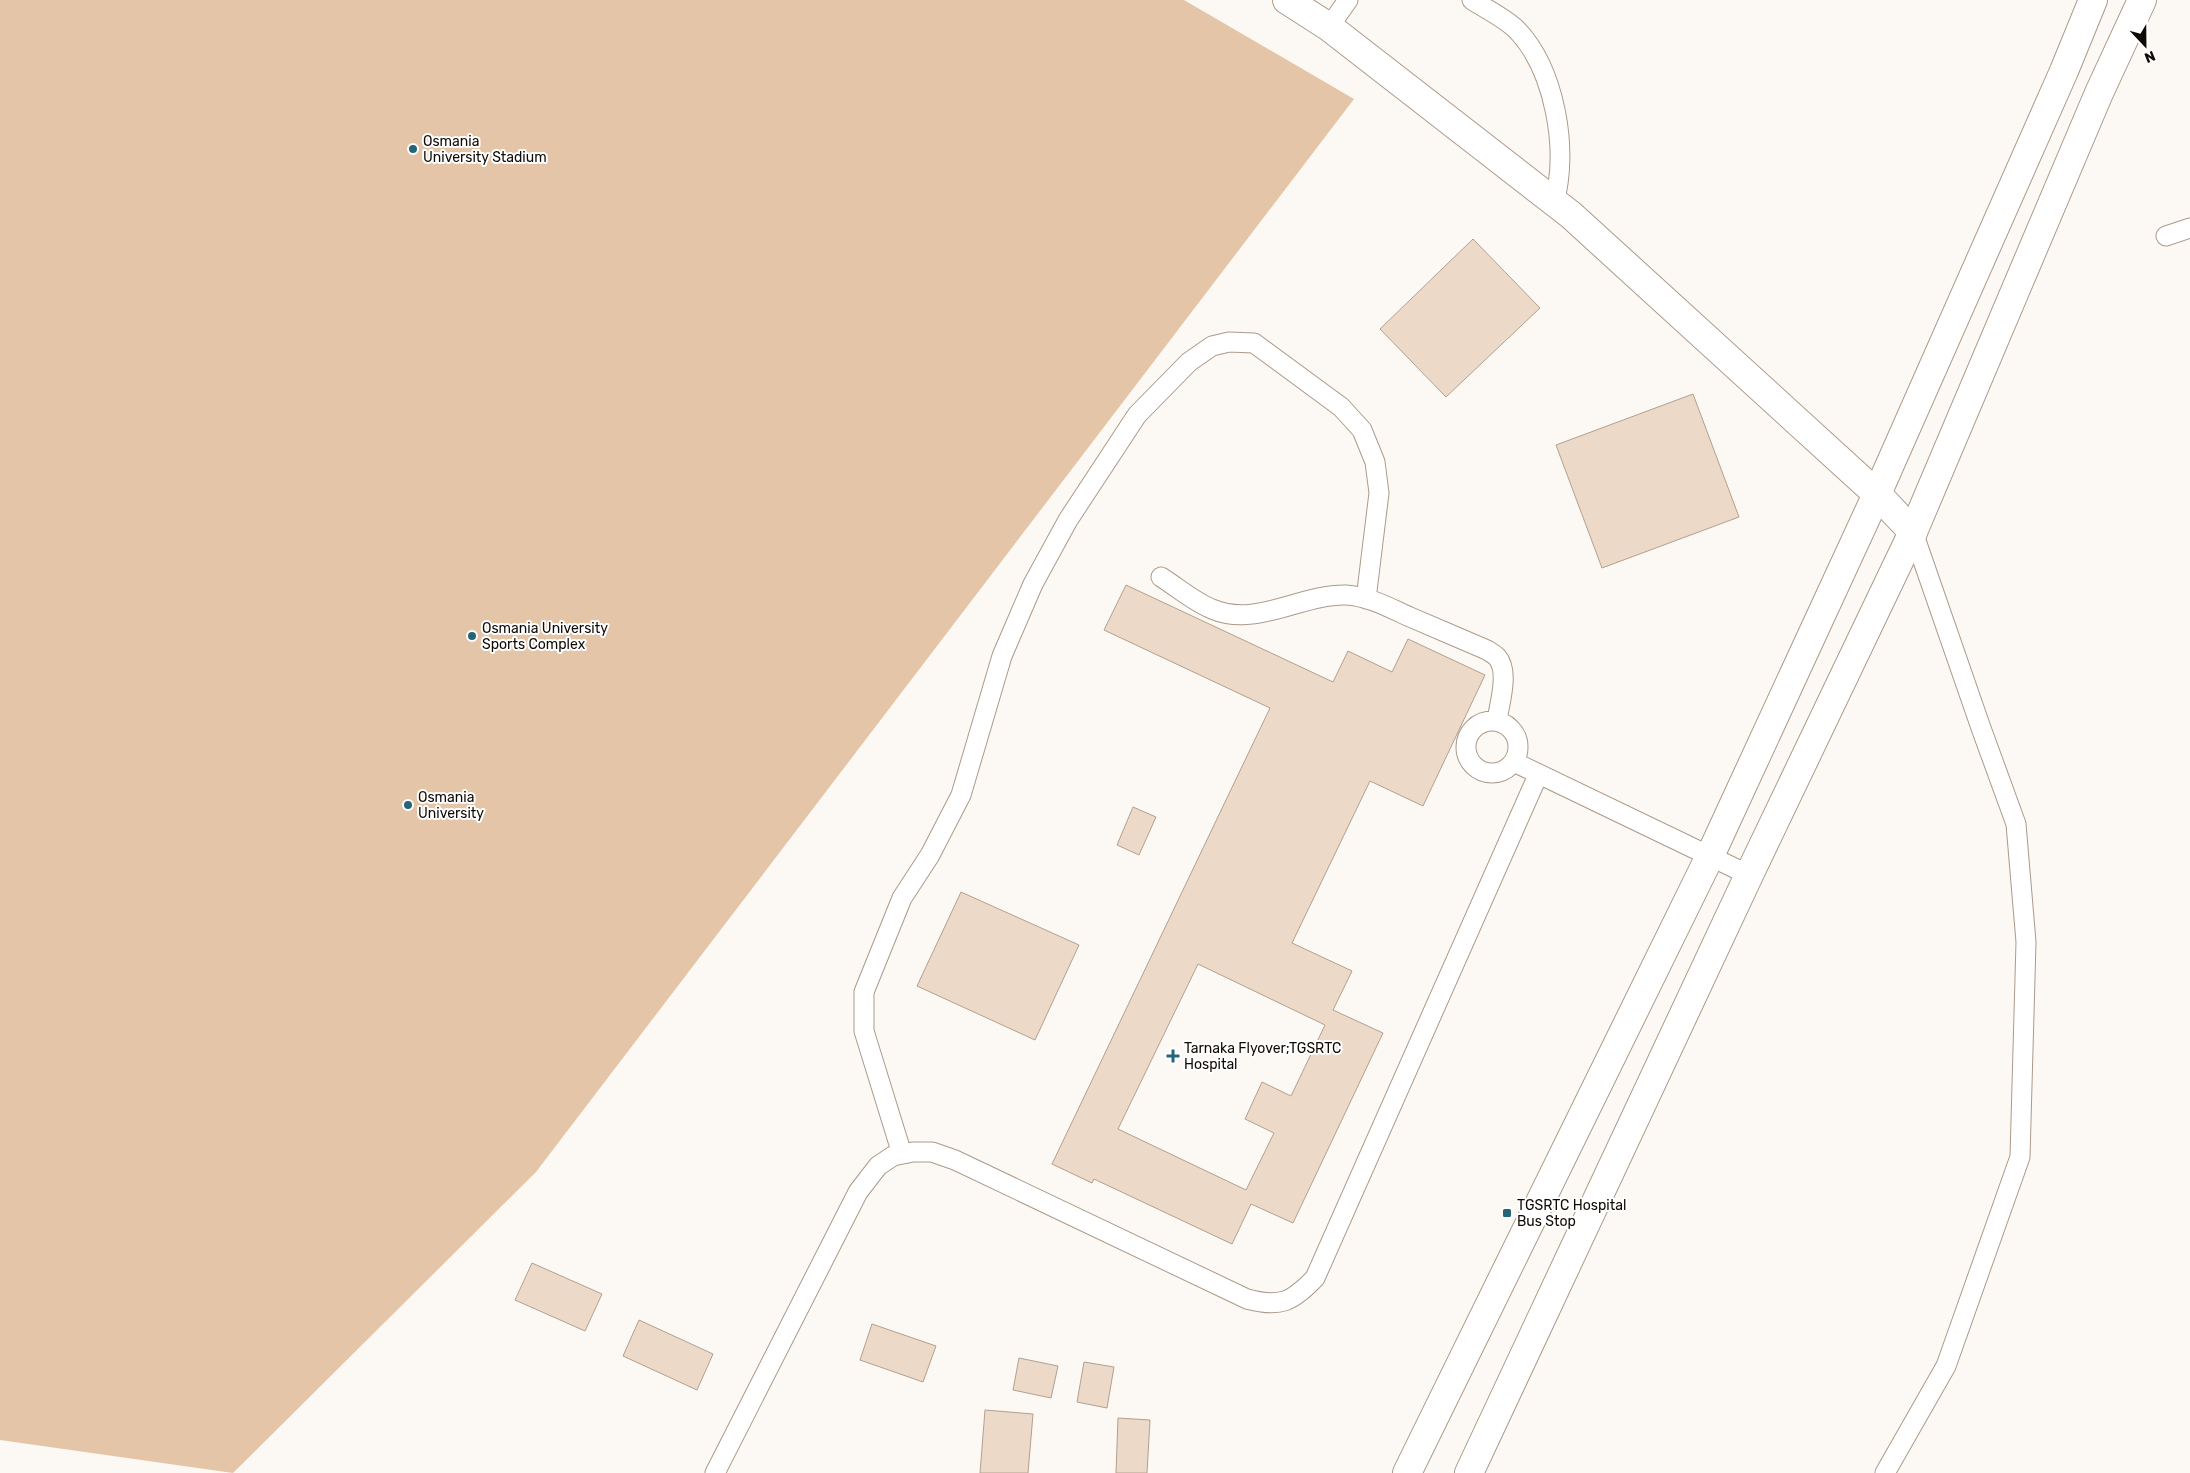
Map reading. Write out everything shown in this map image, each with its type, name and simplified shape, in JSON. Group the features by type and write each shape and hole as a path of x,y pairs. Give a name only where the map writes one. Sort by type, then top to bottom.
{"main road":[{"path":"1287,0 1329,27 1571,215 1877,494 1914,532"},
{"path":"1407,1473 1710,856 1877,494 2060,80 2093,0"},
{"path":"1469,1473 1749,875 1914,532 2099,93 2142,0"}],"lane":[{"path":"1329,27 1348,0"},
{"path":"1472,0 1516,29 1540,62 1550,90 1558,129 1560,182 1554,202"},
{"path":"2166,236 2190,228"},
{"path":"902,1154 864,1031 864,992 902,898 930,855 960,795 1002,656 1033,584 1068,520 1137,415 1189,362 1212,346 1229,342 1254,343 1341,407 1362,430 1375,462 1378,493 1366,599"},
{"path":"1886,1473 1946,1366 2020,1157 2026,942 2016,824 1914,532"},
{"path":"1161,577 1211,609 1227,614 1247,616 1325,597 1346,595 1366,599 1487,650 1497,658 1502,669 1497,721"},
{"path":"1497,721 1509,727 1517,737 1518,750 1514,762 1502,771 1488,773 1476,768 1467,757 1466,743 1471,730 1483,722 1497,721"},
{"path":"1514,762 1749,875"},
{"path":"715,1473 858,1192 878,1166 893,1156 912,1152 932,1152 955,1160 1247,1299 1263,1304 1282,1303 1300,1293 1315,1278 1538,775"}],"shaded area":[{"name":"Osmania University Sports Complex","path":"0,0 1184,0 1354,99 536,1172 233,1473 0,1440"}],"building":[{"path":"1473,239 1540,308 1446,397 1380,329"},
{"path":"1693,394 1739,517 1602,568 1556,445"},
{"path":"1126,585 1333,682 1348,651 1392,672 1408,639 1485,675 1423,806 1370,781 1292,943 1352,971 1333,1010 1383,1033 1293,1223 1251,1204 1232,1244 1094,1179 1092,1183 1052,1164 1270,708 1104,630","holes":["1198,964 1325,1025 1291,1096 1262,1082 1245,1119 1274,1133 1246,1190 1118,1129"]},
{"path":"1133,807 1156,817 1139,855 1117,845"},
{"path":"961,892 1079,945 1035,1040 917,986"},
{"path":"532,1263 602,1294 585,1331 515,1300"},
{"path":"639,1320 713,1354 697,1390 623,1356"},
{"path":"872,1324 936,1346 923,1382 860,1360"},
{"path":"1019,1358 1058,1366 1051,1398 1013,1390"},
{"path":"1084,1362 1114,1367 1107,1408 1077,1402"},
{"path":"985,1410 1033,1414 1028,1473 980,1473"},
{"path":"1118,1418 1150,1420 1147,1473 1116,1473"}],"place":[{"name":"Osmania University Stadium","path":"413,149"},
{"name":"Osmania University Sports Complex","path":"472,636"},
{"name":"Osmania University","path":"408,805"},
{"name":"Tarnaka Flyover;TGSRTC Hospital","path":"1173,1056"},
{"name":"TGSRTC Hospital Bus Stop","path":"1507,1213"}]}
